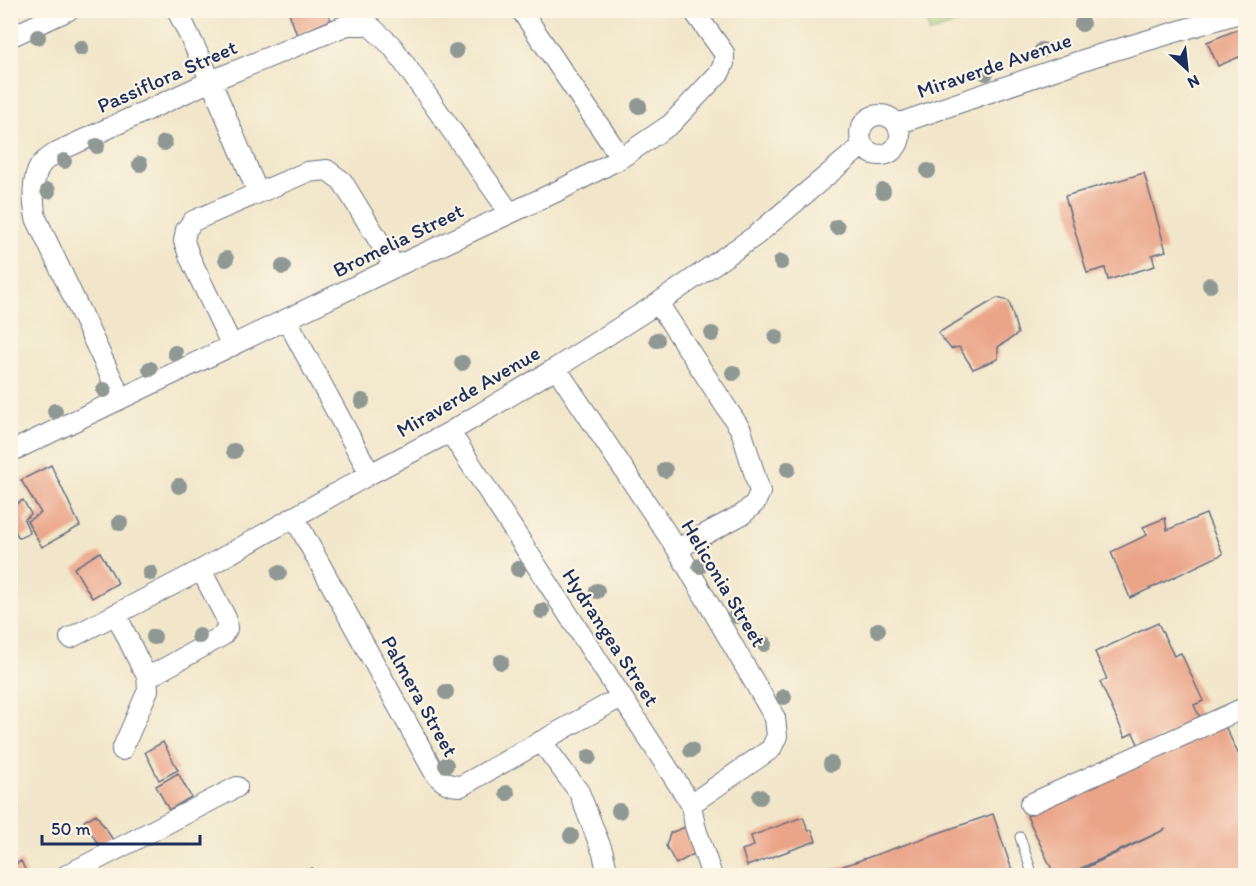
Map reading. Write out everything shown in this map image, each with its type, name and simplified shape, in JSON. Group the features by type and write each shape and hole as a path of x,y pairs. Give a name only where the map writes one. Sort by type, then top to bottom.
{"street":[{"path":"10,37 69,10"},
{"path":"177,10 211,81 258,193"},
{"path":"521,10 621,158"},
{"name":"Bromelia Street","path":"13,446 287,320 562,189 621,158 671,124 720,72 724,63 724,53 693,10"},
{"name":"Miraverde Avenue","path":"897,124 1092,57 1245,11"},
{"name":"Passiflora Street","path":"121,398 36,218 33,201 34,183 41,165 59,150 211,81 347,25 369,25 392,46 510,213"},
{"path":"884,115 897,124 900,139 891,152 883,155 875,154 863,146 860,130 869,118 884,115"},
{"name":"Miraverde Avenue","path":"70,638 201,570 370,474 450,432 556,368 658,303 755,236 863,146"},
{"path":"232,346 184,241 186,230 193,221 307,172 327,170 342,181 395,267"},
{"path":"658,303 741,430 760,492 755,503 743,514 677,549"},
{"path":"287,320 370,474"},
{"name":"Heliconia Street","path":"556,368 677,549 775,718 777,736 771,749 691,804"},
{"name":"Hydrangea Street","path":"450,432 691,804 695,826 712,876"},
{"name":"Palmera Street","path":"294,518 433,770 450,786 461,786 621,697"},
{"path":"147,674 156,673 222,636 227,629 226,618 201,570"},
{"path":"116,614 147,674 148,690 122,750"},
{"path":"1030,804 1245,707"},
{"path":"541,741 579,792 603,854 608,876"},
{"path":"65,876 237,787"}],"lane":[{"path":"1020,837 1034,876"}],"green space":[{"path":"924,10 989,10 989,11 930,33"}],"building":[{"path":"288,10 327,10 331,20 297,35"},
{"path":"1246,26 1246,54 1218,66 1207,42"},
{"path":"1144,173 1166,251 1152,255 1155,266 1108,280 1105,268 1087,273 1065,196"},
{"path":"997,298 1009,301 1018,334 998,347 998,359 973,369 959,347 951,349 938,333"},
{"path":"51,465 80,526 42,547 27,521 41,513 21,480"},
{"path":"23,500 31,514 24,520 30,533 19,538 10,523 10,508"},
{"path":"1206,514 1223,554 1130,598 1111,552 1147,535 1143,527 1165,518 1167,530"},
{"path":"100,552 118,583 92,598 74,568"},
{"path":"1158,623 1174,656 1181,653 1203,701 1194,705 1201,720 1140,748 1133,733 1125,737 1100,682 1107,679 1095,652"},
{"path":"1225,726 1246,770 1246,869 1232,876 1069,876 1166,829 1064,876 1055,876 1027,816"},
{"path":"163,742 178,770 159,780 145,752"},
{"path":"178,773 191,797 169,810 156,786"},
{"path":"96,814 115,843 102,851 84,821"},
{"path":"993,814 1014,876 830,876 829,871"},
{"path":"803,817 816,841 747,866 742,850 754,846 751,836"},
{"path":"693,824 701,850 676,864 666,846 670,833"},
{"path":"21,861 28,876 10,876 10,867"},
{"path":"312,868 318,876 301,876"}]}
